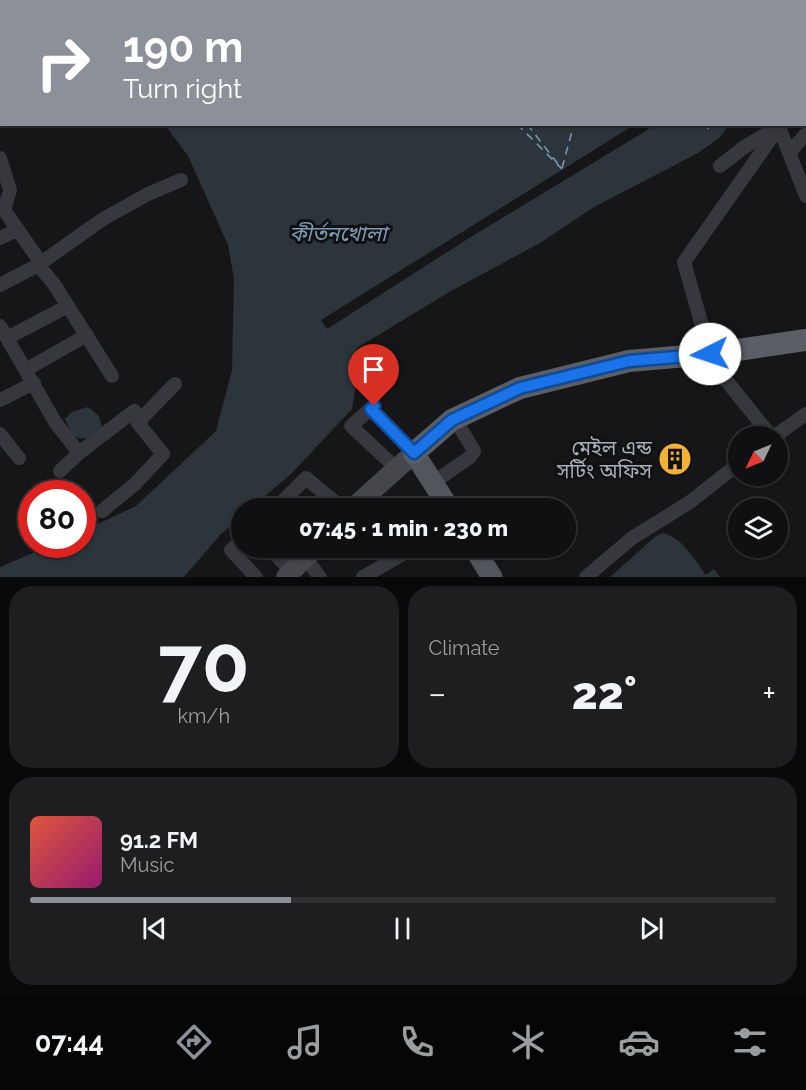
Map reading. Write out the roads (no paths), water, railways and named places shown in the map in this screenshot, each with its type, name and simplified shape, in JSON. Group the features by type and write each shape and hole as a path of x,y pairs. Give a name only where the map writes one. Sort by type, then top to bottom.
{"highway":[{"path":"414,453 455,419 520,388 629,361 710,354 806,340"}],"main road":[{"path":"364,498 414,453 443,498"},
{"path":"289,575 305,558"},
{"path":"480,558 492,577"}],"street":[{"path":"780,126 806,196"},
{"path":"720,166 743,148 780,126"},
{"path":"765,426 725,379 710,354 684,262 780,126"},
{"path":"789,153 806,134"},
{"path":"0,158 10,190 4,210 87,334 112,376"},
{"path":"0,285 39,264 104,219 181,180"},
{"path":"0,238 16,230"},
{"path":"68,306 4,338 22,366 25,364 56,422 79,453"},
{"path":"27,369 87,334"},
{"path":"0,400 34,383"},
{"path":"102,511 135,484 162,454 138,423 175,384"},
{"path":"396,468 351,426 372,407 414,453"},
{"path":"60,471 79,453 134,411 142,418"},
{"path":"788,426 806,414"},
{"path":"434,482 470,457 474,451 455,419"},
{"path":"0,434 19,458"},
{"path":"586,577 632,538 690,502 728,472"},
{"path":"286,498 306,478 330,498"},
{"path":"238,558 256,577"},
{"path":"277,558 289,575"},
{"path":"312,558 320,577"},
{"path":"368,576 395,558"}],"water":[{"name":"কীর্তনখোলা","path":"166,126 728,126 719,138 698,153 594,207 540,243 451,291 357,348 359,366 352,409 291,474 263,498 231,498 231,526 184,577 0,577 0,567 21,558 96,558 96,525 136,506 216,431 232,370 234,279 228,245 188,156"},
{"path":"88,407 99,416 102,428 88,438 72,435 65,419 71,412"},
{"path":"663,533 682,544 706,575 714,569 720,577 610,577 656,536"}],"place":[{"name":"মেইল এন্ড সর্টিং অফিস","path":"675,459"}]}
